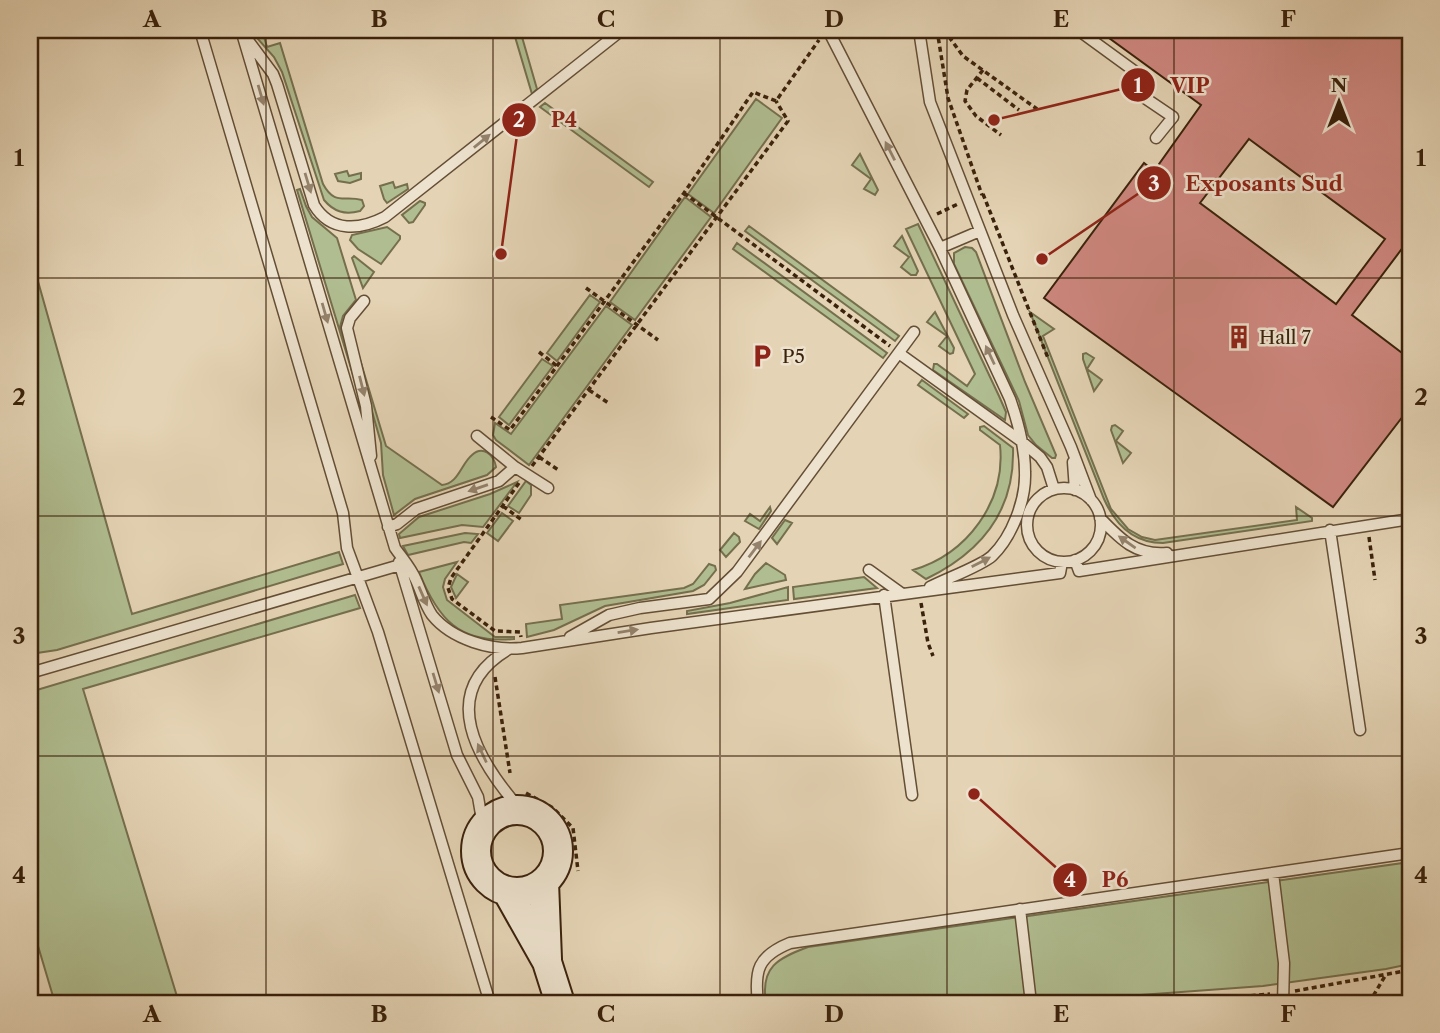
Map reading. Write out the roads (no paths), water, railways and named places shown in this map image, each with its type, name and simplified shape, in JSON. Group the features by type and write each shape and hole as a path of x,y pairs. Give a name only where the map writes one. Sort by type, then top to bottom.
{"street":[{"path":"520,798 546,821 554,832 558,859 553,872 544,882 533,889 520,892 494,886 484,877 475,852 476,839 482,826 520,798"},
{"path":"544,882 547,962"},
{"path":"507,891 547,962 560,1003"}],"lane":[{"path":"200,30 343,513 347,548 378,632 490,1003"},
{"path":"242,31 273,74 314,205 327,220 348,228 371,224 385,217 621,30"},
{"path":"828,30 940,248 1010,399 1021,441 1026,472 1024,489 1010,532 991,557 920,592"},
{"path":"919,30 930,102 980,232 1100,518 1124,542 1145,552 1161,554 1209,550"},
{"path":"1078,30 1148,81 1139,94 1173,117 1156,138"},
{"path":"242,31 457,755 478,797 482,826"},
{"path":"940,248 980,232"},
{"path":"364,301 350,318 346,328 366,406 374,479"},
{"path":"563,641 608,615 709,599 721,590 914,332"},
{"path":"900,354 1040,457 1047,467 1054,489"},
{"path":"477,436 525,475 548,488"},
{"path":"1071,447 1075,490"},
{"path":"388,527 397,524 416,509 499,481 515,467"},
{"path":"1091,500 1075,490 1054,489 1035,502 1027,523 1028,534 1032,545 1040,554 1077,565 1209,550 1410,519"},
{"path":"395,548 415,577 432,615 467,640 509,649 884,595 1060,573 1077,565 1093,548 1101,528 1100,518"},
{"path":"1330,530 1360,730"},
{"path":"1060,573 1062,562"},
{"path":"30,673 400,565"},
{"path":"869,570 901,593"},
{"path":"884,595 912,795"},
{"path":"509,649 492,660 478,674 472,685 468,707 479,747 494,778 520,798"},
{"path":"758,1003 758,967 776,949 790,943 1410,853"},
{"path":"1273,873 1284,963 1283,1003"},
{"path":"1020,909 1031,1003"}],"place":[{"name":"VIP","path":"994,120"},
{"name":"P4","path":"501,254"},
{"name":"Exposants Sud","path":"1042,259"},
{"name":"Hall 7","path":"1239,337"},
{"name":"P5","path":"762,356"},
{"name":"P6","path":"974,794"}]}
